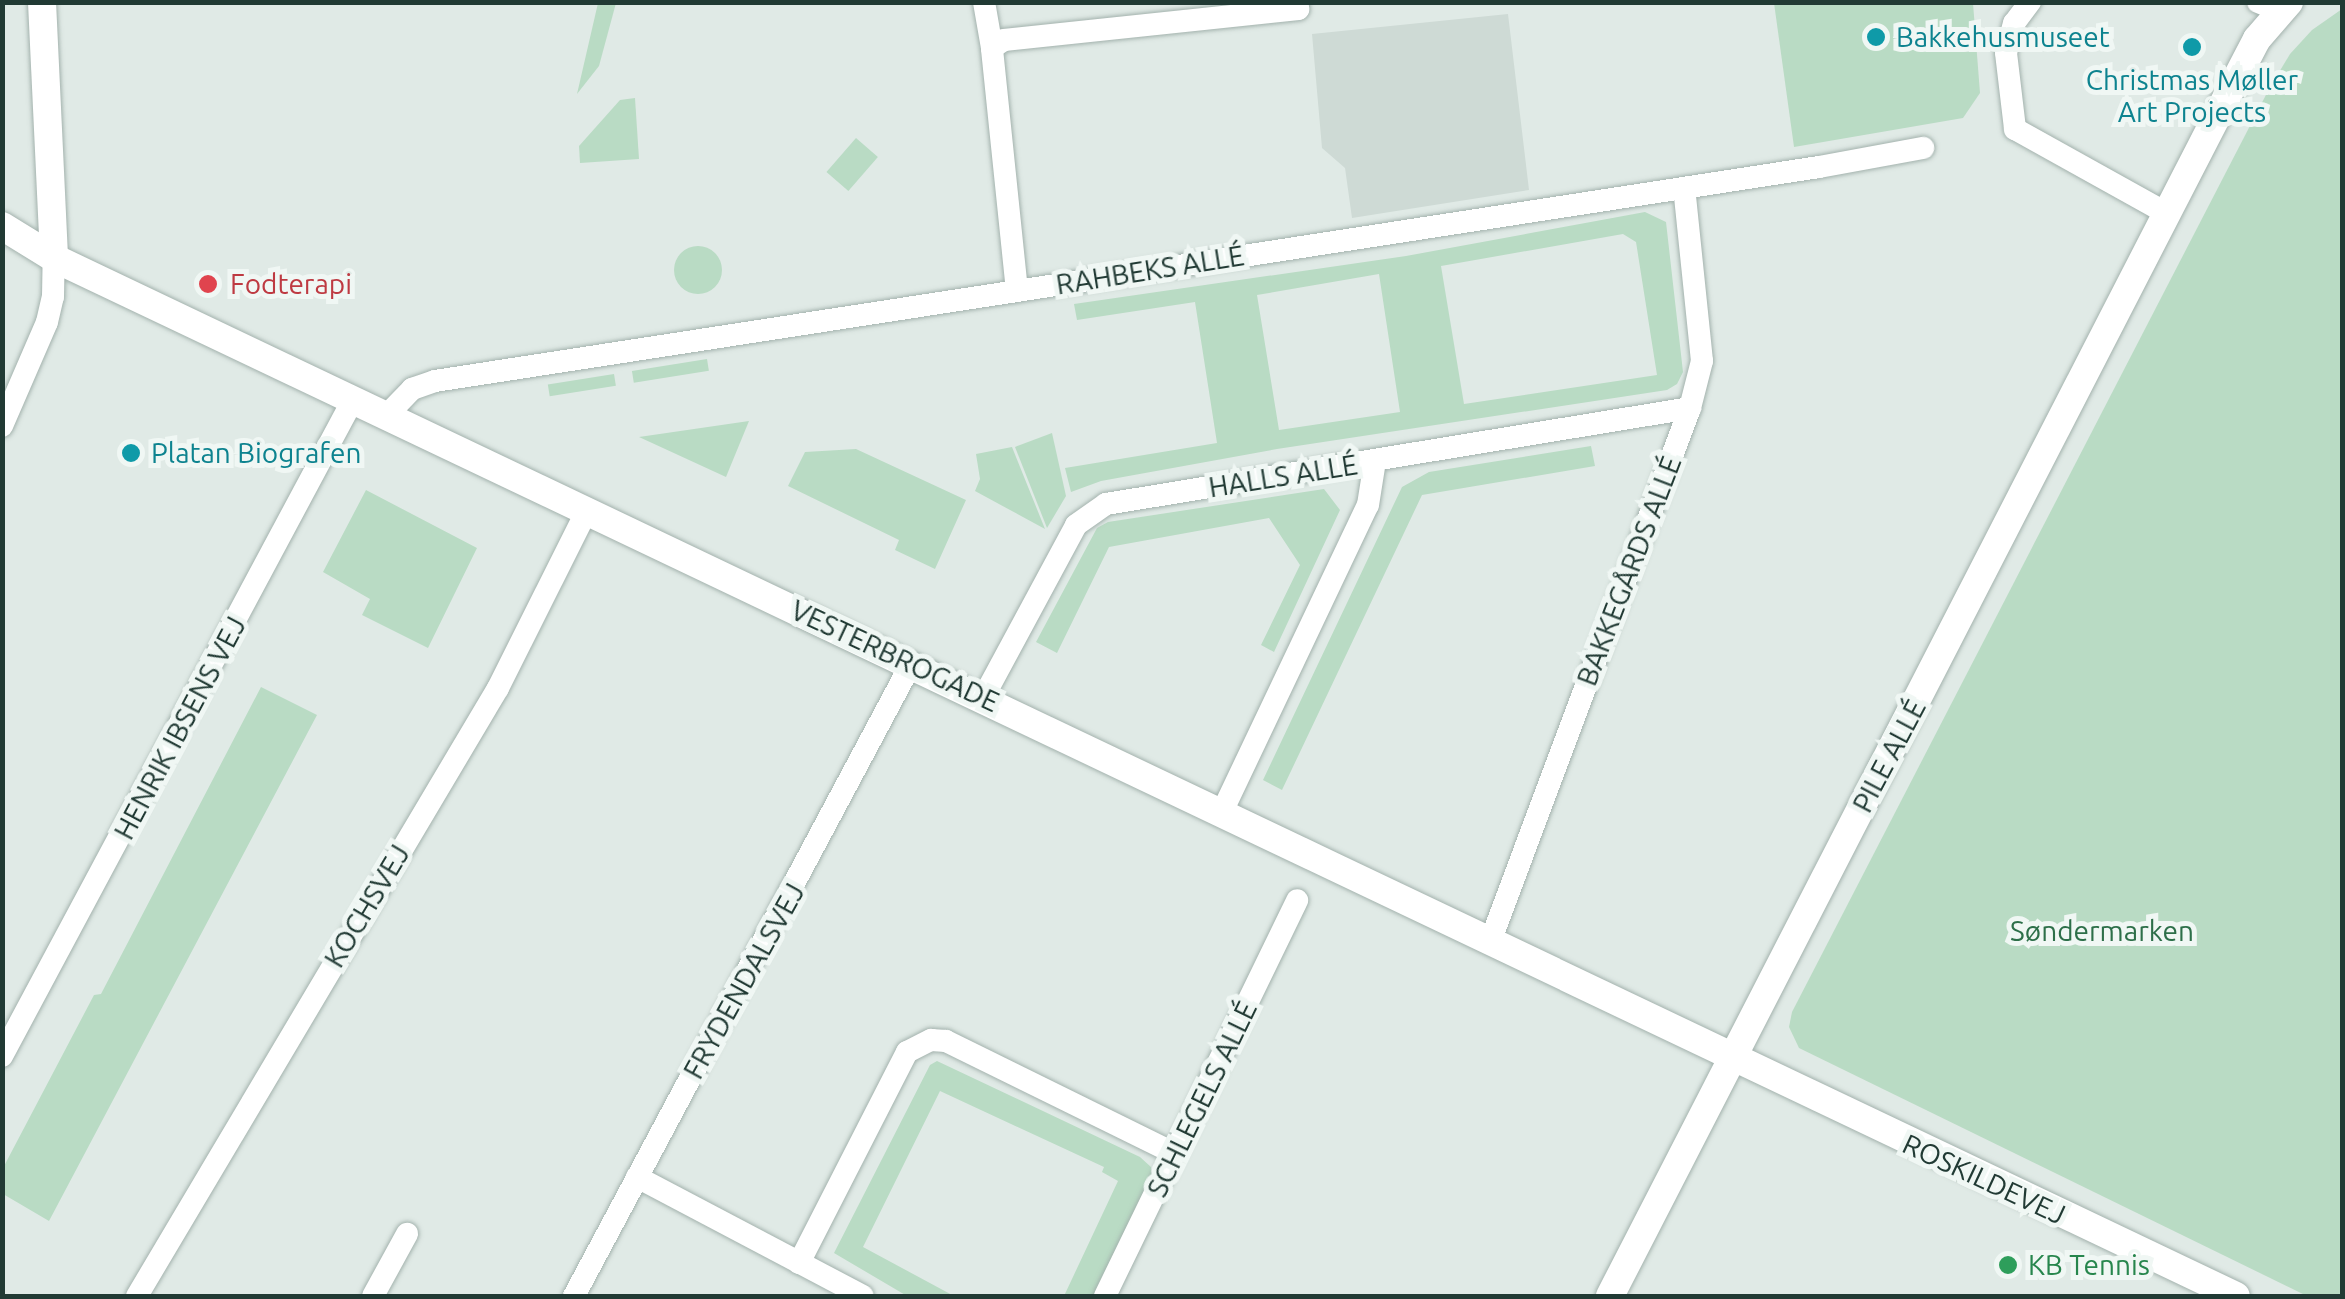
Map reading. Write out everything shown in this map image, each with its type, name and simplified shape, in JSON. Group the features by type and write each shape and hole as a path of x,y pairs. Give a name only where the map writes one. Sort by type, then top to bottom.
{"street":[{"path":"2,426 50,310 54,258 42,2"},
{"path":"984,2 1018,291"},
{"path":"992,48 1004,40 1298,10 1297,2"},
{"path":"2030,2 2014,23 2006,54 2010,116 2015,129 2166,213"},
{"name":"PILE ALLÉ","path":"1610,1296 2276,5"},
{"name":"RAHBEKS ALLÉ","path":"388,414 412,389 435,381 1923,148"},
{"name":"BAKKEGÅRDS ALLÉ","path":"1490,942 1690,408 1702,361 1684,188"},
{"name":"VESTERBROGADE","path":"2,226 54,258 1734,1058"},
{"name":"VESTERBROGADE","path":"2,247 54,258"},
{"name":"HENRIK IBSENS VEJ","path":"2,1056 354,398"},
{"name":"HALLS ALLÉ","path":"984,698 1076,525 1106,504 1690,408"},
{"path":"1222,812 1368,505 1374,460"},
{"name":"KOCHSVEJ","path":"138,1296 498,688 587,510"},
{"name":"FRYDENDALSVEJ","path":"574,1296 912,664"},
{"name":"SCHLEGELS ALLÉ","path":"1104,1296 1297,900"},
{"path":"799,1263 908,1052 931,1040 946,1041 1174,1153"},
{"name":"ROSKILDEVEJ","path":"1734,1058 2236,1296"},
{"path":"637,1176 863,1296"},
{"path":"374,1296 407,1234"}],"shaded area":[{"path":"1508,14 1529,190 1352,218 1345,168 1322,148 1312,34"}],"green space":[{"path":"598,3 616,3 599,66 577,94"},
{"path":"1774,3 1973,3 1980,93 1963,118 1794,147"},
{"name":"Søndermarken","path":"2342,9 2342,1296 2307,1296 1799,1048 1789,1027 1792,1012 2269,89 2290,54 2312,30"},
{"path":"635,98 639,159 580,163 579,146 620,100"},
{"path":"856,138 878,157 848,191 826,172"},
{"path":"1645,212 1666,222 1683,372 1677,384 1667,390 1277,449 1101,481 1071,492 1065,468 1217,443 1195,302 1077,320 1074,304 1406,256","holes":["1623,234 1636,242 1657,375 1464,404 1441,266","1379,274 1400,412 1279,430 1257,295"]},
{"path":"698,246 715,253 722,270 715,287 698,294 681,287 674,270 681,253"},
{"path":"707,359 709,371 634,383 632,371"},
{"path":"614,374 616,386 550,396 548,384"},
{"path":"749,421 726,477 639,437"},
{"path":"1052,433 1066,496 1047,528 1015,447"},
{"path":"1591,446 1595,466 1422,495 1282,790 1263,780 1402,487 1429,472"},
{"path":"1012,447 1045,529 975,491 980,479 976,454"},
{"path":"856,449 966,500 935,569 895,550 899,540 788,486 805,452"},
{"path":"1324,489 1340,510 1274,652 1261,645 1300,565 1269,518 1109,547 1057,653 1036,642 1097,528 1108,522"},
{"path":"366,490 477,548 428,648 362,615 370,599 323,572"},
{"path":"261,687 317,715 49,1221 3,1194 3,1168 94,995 101,994"},
{"path":"937,1061 1140,1157 1151,1167 1152,1180 1095,1296 1064,1296 1118,1181 1102,1172 1104,1167 940,1091 863,1247 954,1296 907,1296 834,1253 930,1065"}],"place":[{"name":"Bakkehusmuseet","path":"1876,37"},
{"name":"Christmas Møller Art Projects","path":"2192,47"},
{"name":"Fodterapi","path":"208,284"},
{"name":"Platan Biografen","path":"131,453"},
{"name":"KB Tennis","path":"2008,1265"}]}
